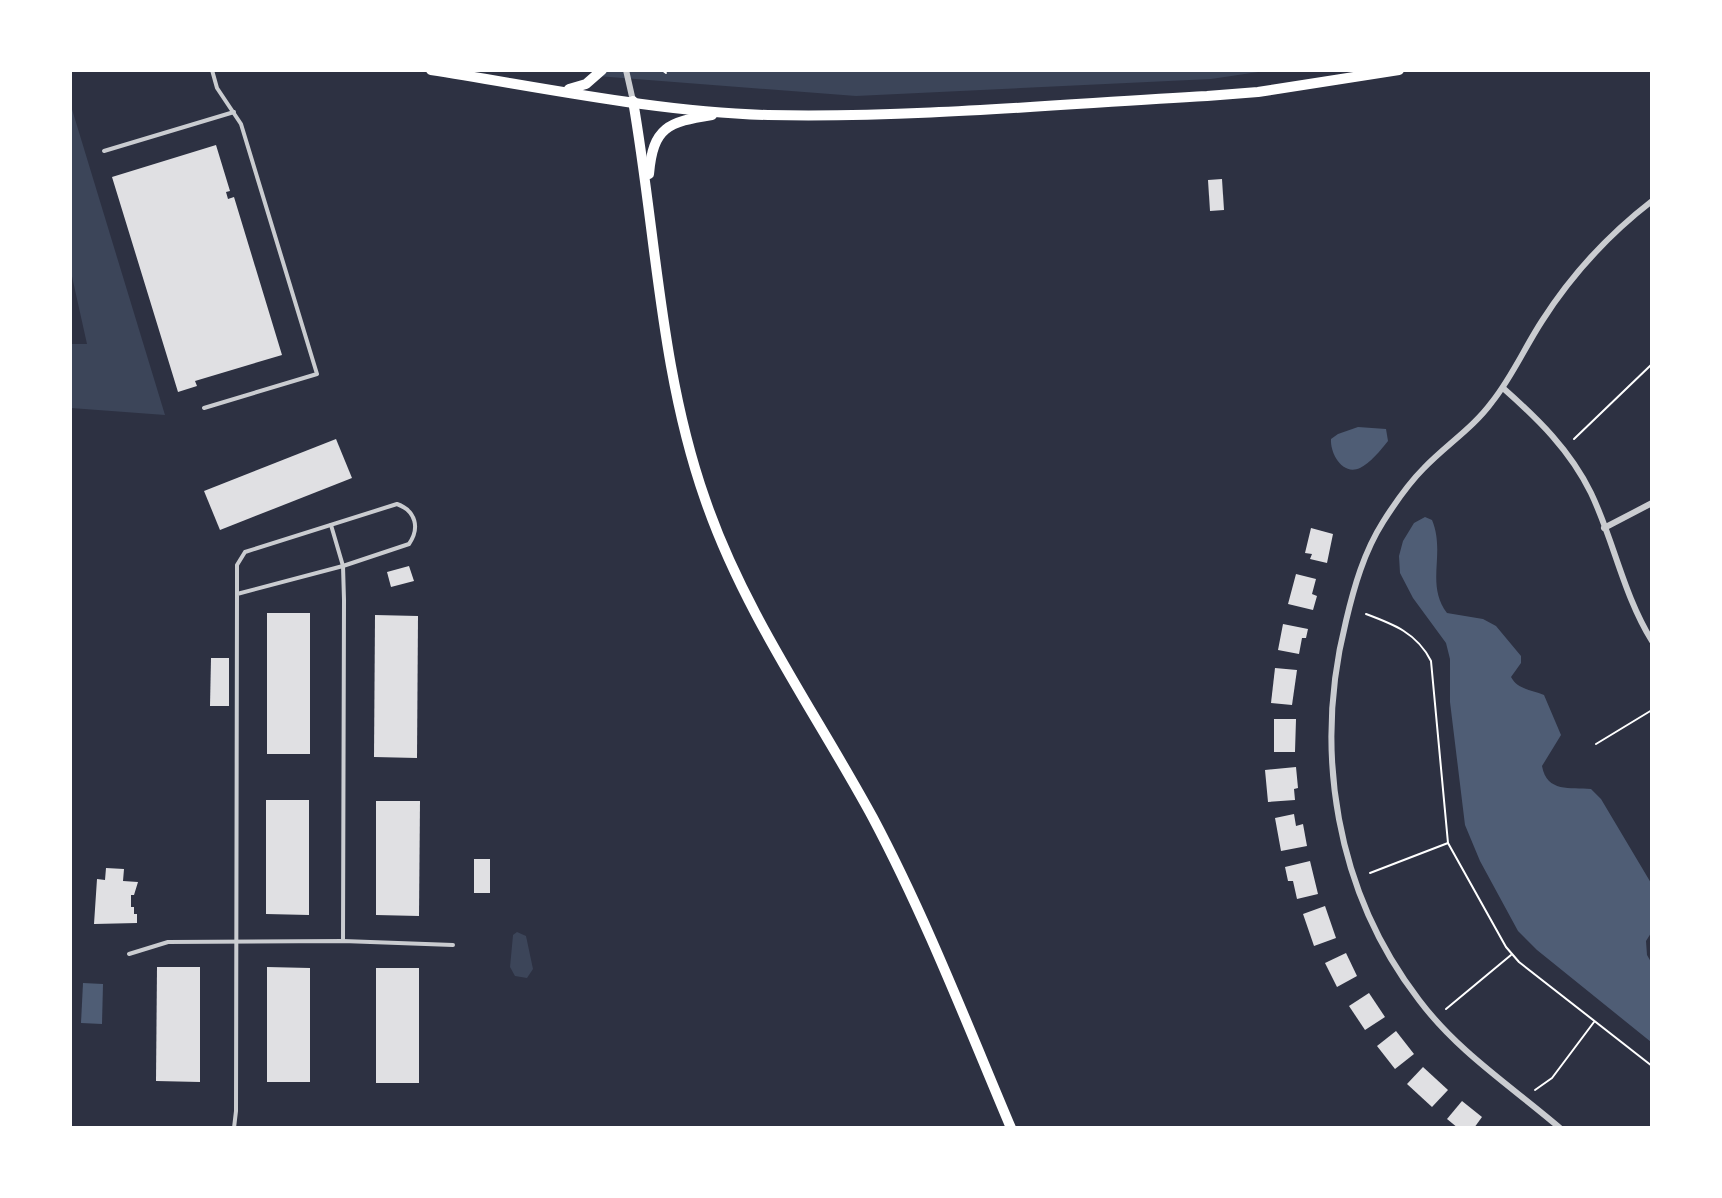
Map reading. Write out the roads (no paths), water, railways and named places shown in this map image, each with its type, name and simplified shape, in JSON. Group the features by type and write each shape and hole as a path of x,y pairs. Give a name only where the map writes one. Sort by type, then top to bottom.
{"main road":[{"path":"431,70 633,101 727,112 874,114 1258,92 1399,70"},
{"path":"563,90 586,84 602,70"},
{"path":"633,101 677,398 696,473 714,526 744,593 878,830 944,970 1011,1128"},
{"path":"647,192 651,151 659,135 681,121 727,112"}],"street":[{"path":"626,70 633,101"},
{"path":"1560,1128 1456,1044 1404,979 1373,923 1347,856 1334,798 1331,726 1337,662 1350,603 1370,546 1409,484 1478,419 1503,388 1540,324 1575,273 1609,237 1652,201"},
{"path":"1503,388 1539,419 1559,442 1591,494 1630,600 1652,641"},
{"path":"1604,528 1652,503"}],"lane":[{"path":"204,408 318,374 241,124 217,88 212,70"},
{"path":"104,151 234,112"},
{"path":"234,1128 237,565 245,552 397,504 412,513 416,523 415,536 409,544 343,566 237,594"},
{"path":"331,525 343,566 343,941"},
{"path":"129,954 168,942 343,941 453,945"}]}
